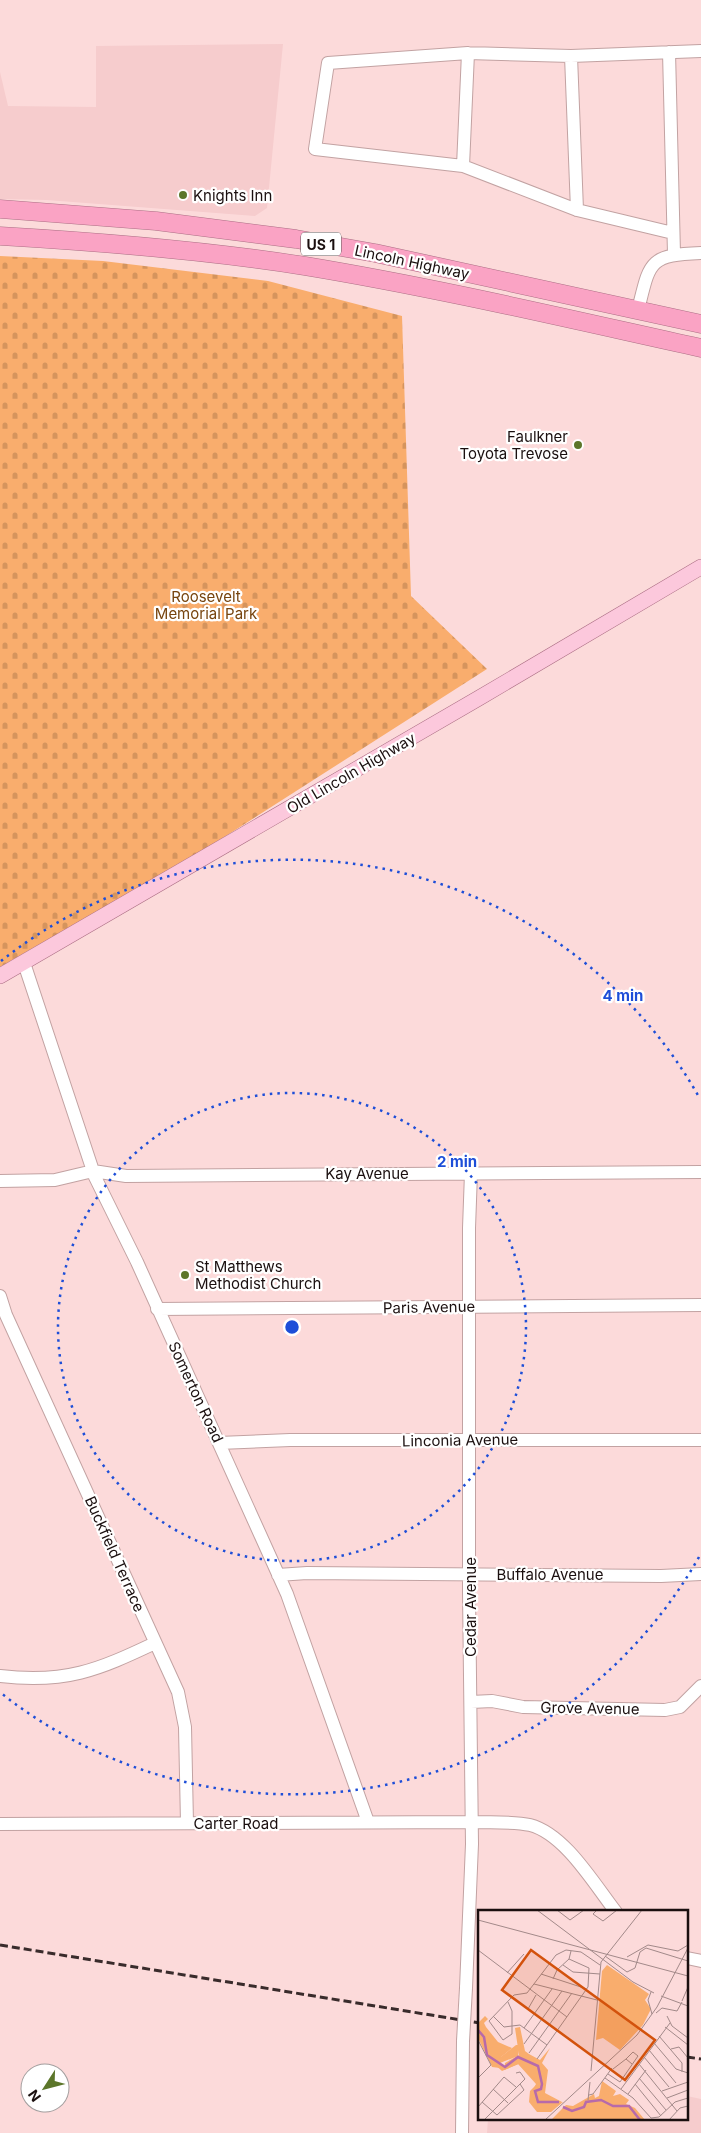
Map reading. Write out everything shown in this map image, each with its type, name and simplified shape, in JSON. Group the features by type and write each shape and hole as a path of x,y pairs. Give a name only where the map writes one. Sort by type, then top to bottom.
{"highway":[{"name":"Lincoln Highway","path":"0,209 87,214 296,239 375,254 701,324"},
{"name":"Lincoln Highway","path":"0,236 148,246 305,266 409,285 701,348"}],"main road":[{"name":"Old Lincoln Highway","path":"0,976 701,567"}],"street":[{"path":"674,233 577,210 463,166 315,149 328,63 468,53 572,56 701,51"},
{"path":"669,52 674,254"},
{"path":"463,166 468,53"},
{"path":"572,56 577,210"},
{"path":"638,310 648,272 661,258 674,254 701,253"},
{"name":"Somerton Road","path":"24,963 93,1172 124,1235 278,1575 368,1822"},
{"name":"Kay Avenue","path":"0,1181 55,1180 93,1172 126,1176 471,1172 701,1172"},
{"name":"Cedar Avenue","path":"462,2133 463,2041 472,1822 469,1440 471,1172"},
{"name":"Buckfield Terrace","path":"0,1296 6,1315 181,1702 185,1734 187,1823"},
{"name":"Paris Avenue","path":"157,1309 701,1305"},
{"name":"Linconia Avenue","path":"219,1443 300,1440 701,1440"},
{"name":"Buffalo Avenue","path":"278,1575 307,1573 661,1576 701,1574"},
{"path":"0,1676 39,1678 86,1673 155,1643"},
{"name":"Grove Avenue","path":"471,1702 492,1701 523,1707 664,1710 680,1707 701,1686"},
{"name":"Carter Road","path":"0,1824 472,1822 529,1825 548,1833 568,1850 614,1910"},
{"path":"688,1958 701,1961"}],"shaded area":[{"path":"283,44 267,208 255,216 47,200 0,199 0,72 8,106 96,107 96,46"},
{"path":"688,2096 701,2099 701,2133 487,2133 488,2120 688,2120"}],"green space":[{"name":"Roosevelt Memorial Park","path":"0,256 103,261 268,281 402,316 411,596 487,669 182,864 0,967"}],"railway":[{"path":"0,1945 478,2023"},
{"path":"688,2057 701,2059"}],"place":[{"name":"Knights Inn","path":"183,195"},
{"name":"Faulkner Toyota Trevose","path":"578,445"},
{"name":"St Matthews Methodist Church","path":"185,1275"}]}
